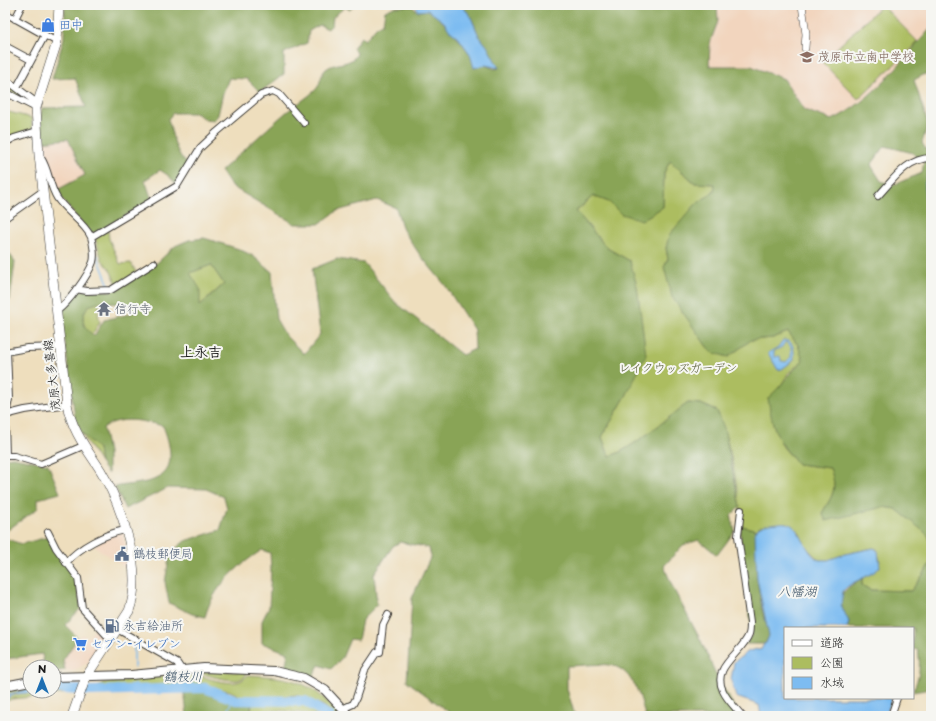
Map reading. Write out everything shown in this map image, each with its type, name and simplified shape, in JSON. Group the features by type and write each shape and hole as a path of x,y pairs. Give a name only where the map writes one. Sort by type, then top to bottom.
{"main road":[{"name":"茂原大多喜線","path":"59,5 57,42 37,106 37,131 67,404 69,416 83,446 110,486 125,530 133,562 134,593 129,611 85,680 72,716"},
{"path":"62,678 85,680 204,668 274,671 304,678 320,687 349,716"},
{"path":"5,686 22,683"}],"street":[{"path":"15,19 22,5"},
{"path":"802,5 806,34 805,48"},
{"path":"5,13 57,42"},
{"path":"17,87 45,35"},
{"path":"5,46 31,60"},
{"path":"5,79 17,87 37,106"},
{"path":"91,237 177,186 200,148 261,94 272,91 279,94 304,123"},
{"path":"6,94 37,106"},
{"path":"5,143 14,138 37,131"},
{"path":"39,155 44,163 50,185 58,200 91,237 93,262 76,289 63,306 57,311"},
{"path":"878,196 905,166 923,158 931,158"},
{"path":"5,218 43,191"},
{"path":"76,289 87,291 111,290 154,263"},
{"path":"61,347 18,349 6,352 9,399 6,415 6,456 41,464 83,446"},
{"path":"6,415 25,410 67,404"},
{"path":"741,510 738,536 750,622 749,634 723,668 721,678 722,691 742,716"},
{"path":"66,563 74,554 115,532 125,530"},
{"path":"48,532 66,563 78,578 82,608 111,640"},
{"path":"342,709 353,704 367,666 377,652 380,652 383,625 388,615"},
{"path":"117,630 177,662 181,670"},
{"path":"891,716 897,699"}],"shaded area":[{"name":"茂原市立南中学校","path":"717,5 931,5 931,28 885,81 846,113 832,120 804,110 784,79 709,67 710,43 718,21"},
{"path":"68,139 85,175 55,191 43,156 42,142"},
{"path":"123,532 132,572 94,546 113,534"},
{"path":"97,627 106,638 89,662 73,671 65,670 62,660 82,634 87,638"}],"green space":[{"path":"65,5 354,5 350,10 345,7 333,17 332,25 328,29 320,25 309,31 307,43 284,53 284,74 260,92 247,79 229,78 223,93 218,115 214,120 205,119 195,113 173,113 168,119 173,138 177,150 188,165 176,184 169,176 160,170 145,180 152,200 95,233 90,233 55,191 85,175 68,139 42,142 40,120 42,108 86,107 75,78 52,79 64,38"},
{"path":"461,5 717,5 718,21 710,43 709,66 751,66 784,79 804,110 832,120 861,102 886,79 931,28 931,77 925,74 914,80 928,124 922,143 930,156 917,158 913,153 885,146 871,165 881,181 893,185 922,173 924,160 931,160 931,166 927,174 927,207 931,207 931,544 928,535 896,509 883,507 826,521 822,513 829,501 834,487 834,481 830,468 798,464 780,441 774,426 768,398 803,360 798,345 788,332 773,338 751,340 728,357 711,352 672,297 664,267 668,259 666,248 669,235 696,204 714,192 715,184 695,183 670,161 664,173 663,207 642,220 621,214 609,202 593,196 576,211 607,248 630,261 637,286 646,355 627,394 602,437 609,456 617,454 637,442 688,403 701,404 717,411 724,428 740,507 731,515 735,531 717,555 699,540 683,545 664,566 673,588 701,641 719,681 740,716 645,716 639,695 633,682 628,676 617,667 600,664 567,666 567,689 575,716 454,716 407,681 412,598 431,556 429,548 400,542 393,546 374,574 377,605 362,620 358,640 350,639 342,658 331,669 319,665 313,677 285,670 288,653 262,643 262,621 269,607 271,569 270,553 262,550 243,563 220,587 209,606 205,617 192,614 169,603 165,582 170,553 185,541 220,530 227,508 224,497 206,489 168,488 125,509 115,487 151,481 163,475 167,469 170,456 168,440 163,426 148,422 124,420 110,424 103,428 108,452 108,474 100,463 98,449 80,431 75,418 61,313 77,290 111,291 157,263 175,246 189,240 204,238 239,249 253,256 272,272 276,319 286,336 304,354 320,334 312,269 337,259 364,263 395,302 462,355 475,349 474,330 445,285 420,255 403,230 396,208 377,200 337,211 319,224 295,224 231,186 221,171 291,108 313,92 317,88 326,69 354,58 357,54 353,48 361,37 365,40 377,26 383,23 385,11 394,7 412,6 417,11 427,10 431,12 444,23 468,51 472,57 474,68 485,65 495,69 499,68 479,36 470,15","holes":["211,265 224,284 200,306 200,289 190,273","100,302 129,305 133,313 104,320 94,336 85,326 83,319 88,306"]},
{"path":"882,5 918,42 858,99 822,62"},
{"path":"5,81 32,103 5,89"},
{"path":"5,111 32,118 32,130 5,142"},
{"name":"レイクウッズガーデン","path":"670,161 695,183 715,184 714,192 696,204 666,248 668,259 705,344 711,351 728,357 751,340 773,338 788,332 798,345 803,360 788,374 778,390 773,424 783,447 798,464 830,468 834,481 834,487 829,501 822,513 883,507 896,509 929,535 931,544 931,561 911,591 870,590 862,585 862,578 880,562 877,549 873,548 845,554 828,560 819,560 806,547 798,530 787,523 761,526 756,530 742,526 733,467 722,424 717,411 701,404 688,403 637,441 609,456 602,437 627,394 630,261 607,248 576,212 593,196 609,202 621,214 663,207 664,173"},
{"path":"108,230 109,239 120,264 131,263 136,272 118,286 109,268 102,260 95,238"},
{"path":"5,253 9,253 15,262 10,300 5,303"},
{"path":"211,265 224,284 199,306 190,273"},
{"path":"100,302 98,313 100,322 92,335 84,325 83,318 85,310 88,306"},
{"path":"80,431 98,449 100,463"},
{"path":"13,457 48,464 60,493 38,499 38,508 5,532 5,458"},
{"path":"742,526 756,530 757,579 762,609 769,636 765,644 746,644 752,634 740,533"},
{"path":"48,537 76,579 81,608 65,625 78,638 63,660 65,670 62,671 62,659 43,659 42,654 5,659 5,538 21,544"},
{"path":"931,561 931,689 914,692 918,676 919,661 918,650 914,649 914,627 847,627 849,622 844,613 841,601 844,592 862,578 862,585 870,590 911,591"},
{"path":"198,671 246,672 246,675 242,679 230,680 211,676"},
{"path":"197,673 222,682 239,682 248,675 277,677 300,683 320,695 341,716 335,716 324,706 297,695 268,698 242,697 230,691 217,689 204,683 202,686 136,688 134,684 134,688 96,690 102,683"},
{"path":"62,681 70,682 70,686 62,686"},
{"path":"22,686 22,691 5,695 5,689"},
{"path":"62,689 64,689 70,693 62,694"},
{"path":"184,689 205,689 237,701 252,702 250,716 187,716"},
{"path":"22,693 22,698 12,699 5,702 8,697"},
{"path":"252,702 300,702 313,707 327,716 271,710 260,711 251,715"}],"water":[{"path":"416,5 461,5 470,15 479,36 487,46 499,68 485,65 474,68 470,54 458,37 450,31 444,22 428,10 417,11"},
{"path":"931,166 931,207 927,207 924,186"},
{"path":"783,340 790,342 794,350 794,360 782,369 778,370 768,353 778,347","holes":["785,342 791,347 791,357 786,362 781,361 780,356 774,357 774,351 782,347"]},
{"name":"八幡湖","path":"787,523 793,526 813,556 819,560 828,560 845,554 874,548 878,551 880,567 843,591 841,605 849,622 847,627 784,627 784,699 892,699 886,716 761,716 759,705 736,697 731,680 734,662 749,651 762,648 769,636 757,579 755,533 762,526"},
{"path":"62,686 70,686 70,693 67,693 64,689 62,689"},
{"path":"22,691 22,694 15,695 5,700 5,695"}],"waterway":[{"path":"97,255 110,288"},
{"path":"134,644 134,667"},
{"name":"鶴枝川","path":"135,684 135,690"},
{"name":"鶴枝川","path":"62,689 90,691 205,688 236,700 305,701 329,716"},
{"path":"225,716 233,698"}],"place":[{"name":"田中","path":"48,25"},
{"name":"茂原市立南中学校","path":"807,57"},
{"name":"信行寺","path":"104,309"},
{"name":"鶴枝郵便局","path":"122,554"},
{"name":"永吉給油所","path":"112,626"},
{"name":"セブン-イレブン","path":"80,644"}],"district":[{"name":"上永吉","path":"201,352"}]}
